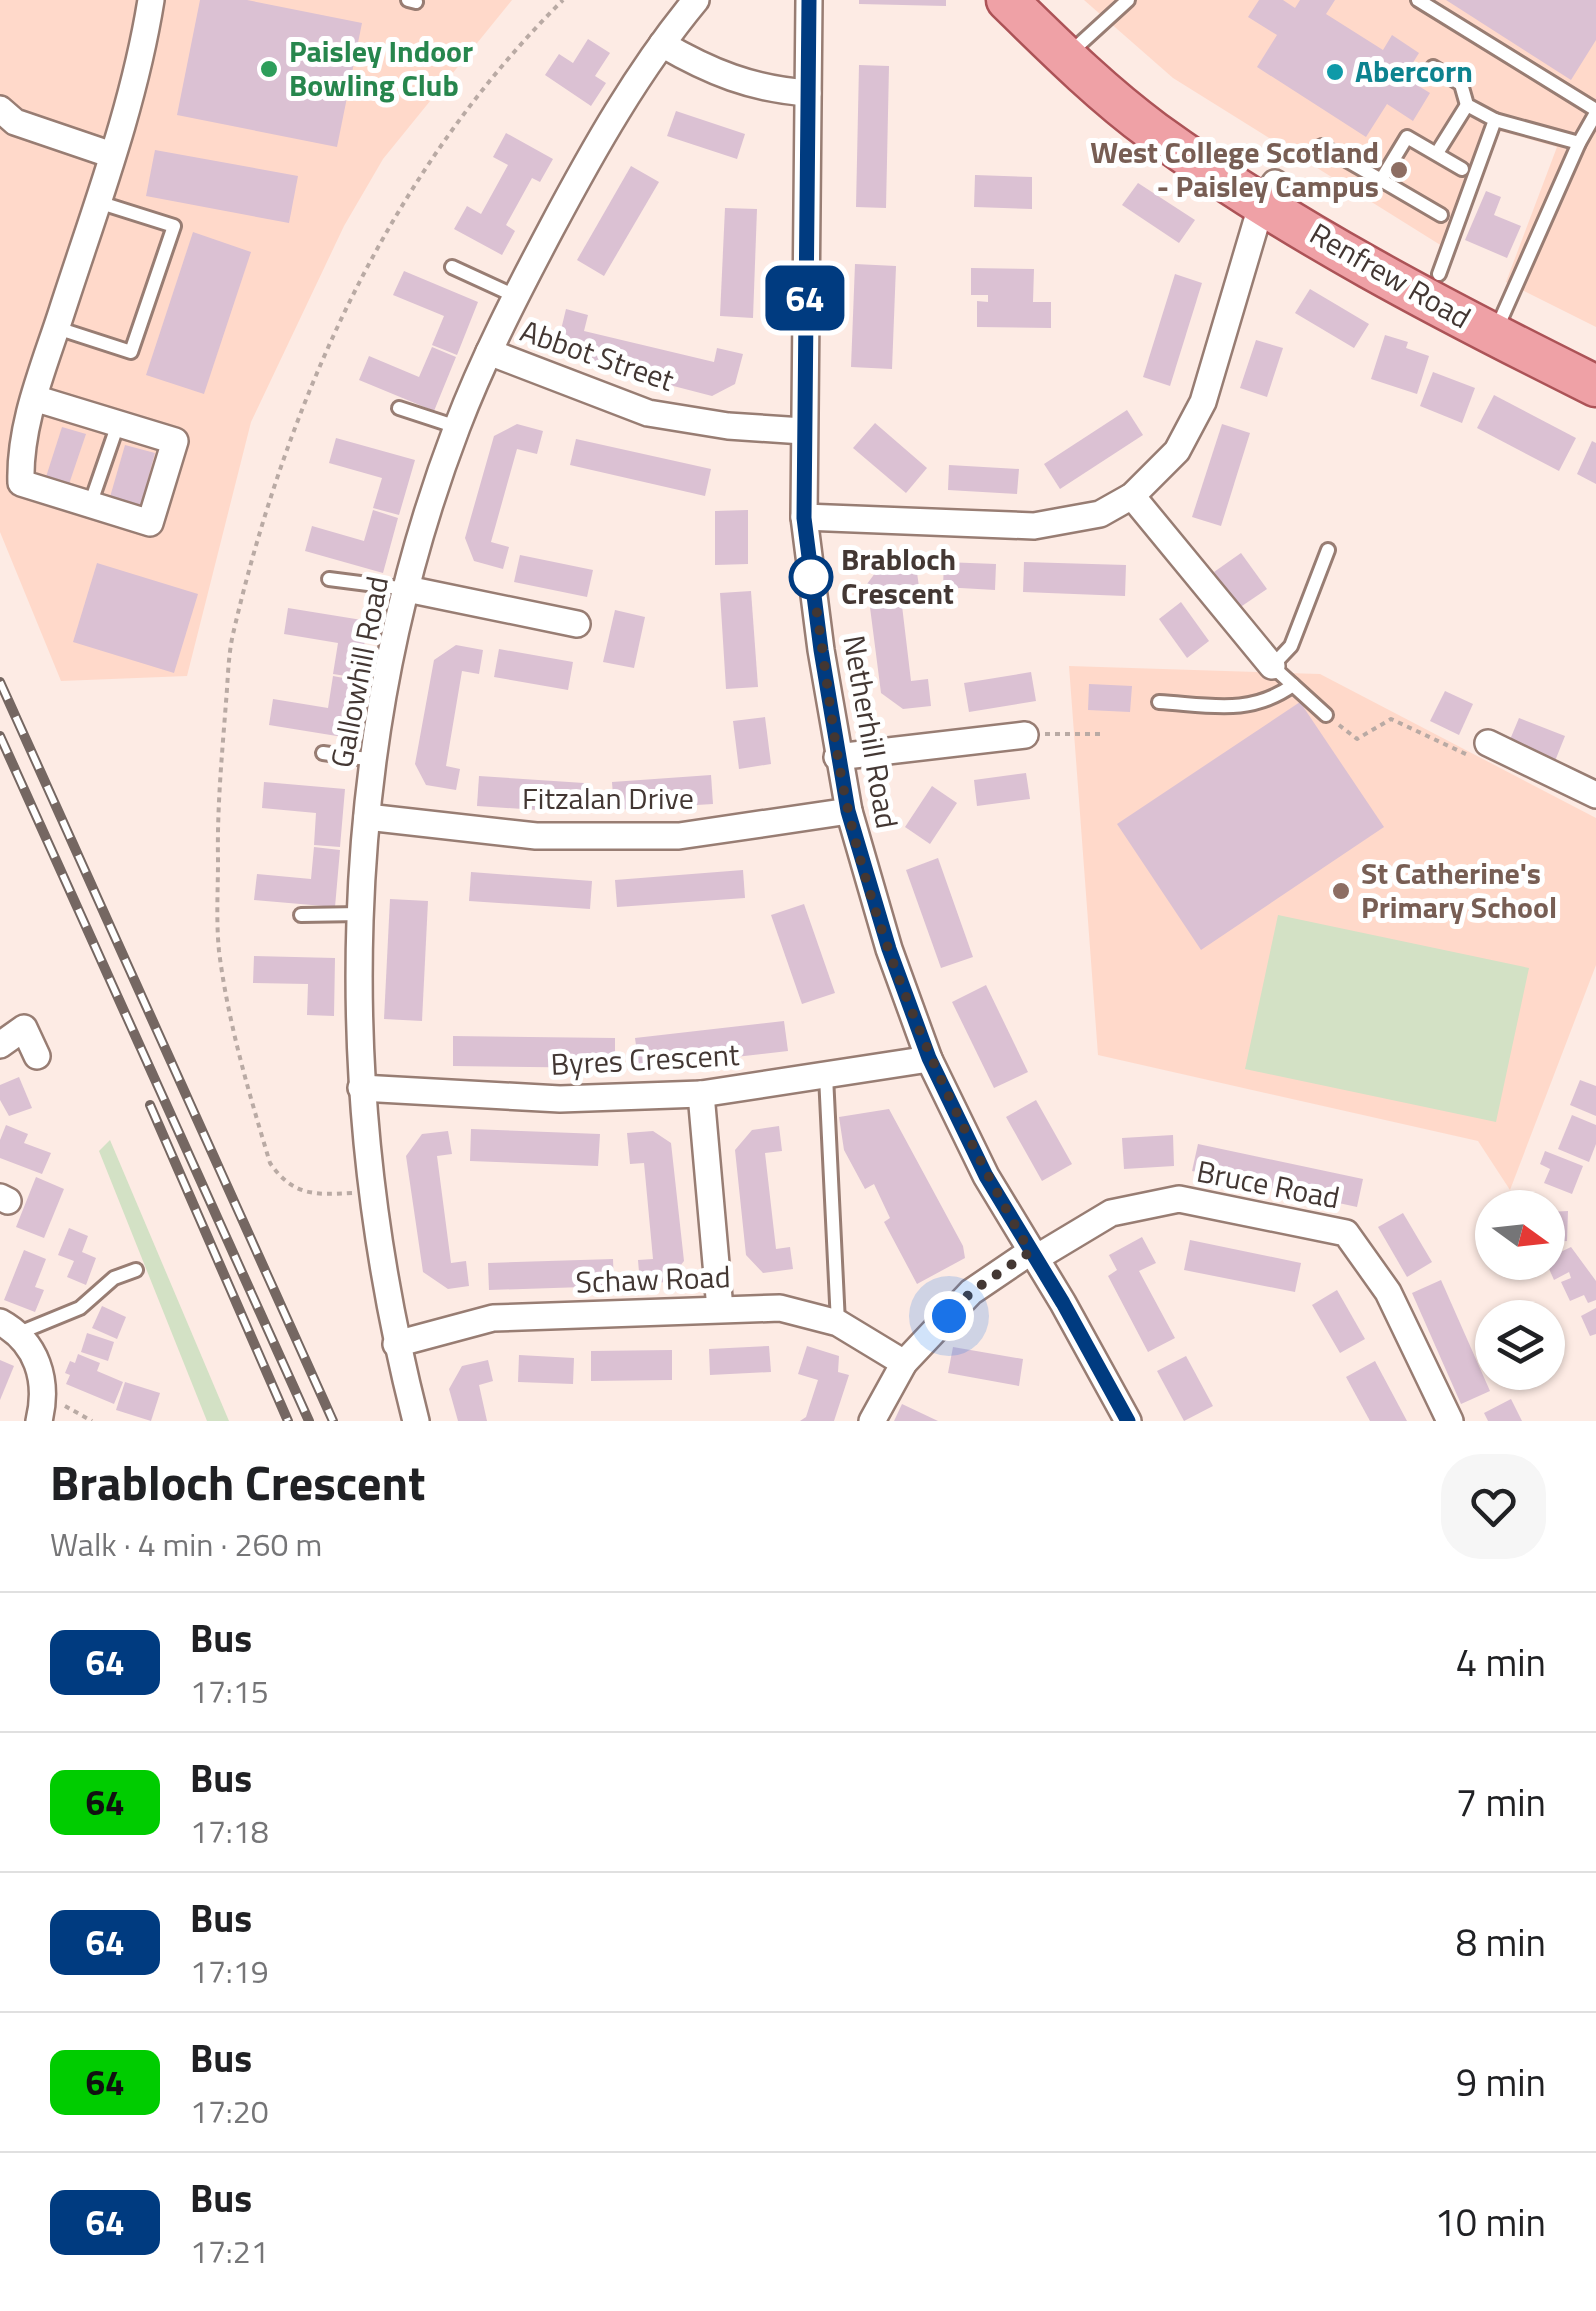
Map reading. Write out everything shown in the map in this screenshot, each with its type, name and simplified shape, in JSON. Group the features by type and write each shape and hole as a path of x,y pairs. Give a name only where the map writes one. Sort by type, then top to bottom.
{"main road":[{"name":"Renfrew Road","path":"1007,0 1167,112 1269,193 1499,322 1596,386"},
{"name":"Renfrew Road","path":"1039,0 1073,49"},
{"name":"Renfrew Road","path":"1269,193 1439,274 1499,322 1596,358"}],"street":[{"path":"34,398 175,441 150,523 22,483 24,439 34,398 130,106 151,0"},
{"name":"Gallowhill Road","path":"416,1421 396,1344 370,1192 362,1088 360,914 367,818 406,589 457,427 515,296 590,157 662,44 696,0"},
{"name":"Netherhill Road","path":"809,0 804,518 848,811 889,949 929,1058 986,1176 1128,1421"},
{"path":"662,44 698,65 768,90 808,93"},
{"path":"2,116 112,155"},
{"path":"804,518 1034,526 1100,514 1132,496 1178,451 1203,402 1269,193"},
{"name":"Abbot Street","path":"489,352 648,413 728,426 803,431"},
{"path":"1132,496 1272,666"},
{"path":"406,589 577,624"},
{"path":"838,757 1025,735"},
{"path":"1482,751 1596,795"},
{"name":"Fitzalan Drive","path":"367,818 536,836 679,836 848,811"},
{"path":"0,1045 24,1028 37,1056"},
{"name":"Byres Crescent","path":"362,1088 560,1099 701,1094 929,1058"},
{"path":"701,1094 720,1308"},
{"name":"Bruce Road","path":"872,1421 904,1362 971,1292 1111,1214 1179,1199 1346,1233 1388,1292 1450,1421"},
{"name":"Netherhill Road","path":"1033,1255 1052,1311 1112,1421"},
{"name":"Schaw Road","path":"396,1344 493,1318 780,1308 838,1323 904,1362"},
{"path":"10,1327 33,1349 42,1392 39,1421"}],"lane":[{"path":"1073,49 1128,0"},
{"path":"1418,0 1596,112 1578,143 1499,322"},
{"path":"1433,67 1460,84 1467,106 1495,120 1578,143"},
{"path":"1437,153 1467,106"},
{"path":"1439,274 1495,120"},
{"path":"1382,180 1408,138 1462,169"},
{"path":"1322,146 1440,215"},
{"path":"57,328 132,352 174,226 98,202"},
{"path":"452,267 515,296"},
{"path":"399,408 457,427"},
{"path":"90,505 118,424"},
{"path":"1326,715 1272,666 1292,646 1328,550"},
{"path":"328,580 406,589"},
{"path":"1159,702 1247,707 1275,698 1292,685"},
{"path":"323,752 374,760"},
{"path":"302,915 360,914"},
{"path":"826,1076 838,1323"},
{"path":"10,1327 80,1308 114,1278 136,1270"}],"path":[{"path":"370,1192 294,1189 280,1178 270,1163 240,1061 219,949 217,808 232,638 278,476 363,273 429,159 528,35 563,0"},
{"path":"1326,715 1357,739 1391,718 1482,751"},
{"path":"1025,735 1101,734"}],"shaded area":[{"path":"0,0 512,0 383,159 344,226 251,422 187,676 61,681 0,532"},
{"name":"West College Scotland - Paisley Campus","path":"1084,0 1596,0 1596,327 1506,282 1557,147 1496,130 1450,251 1173,78"},
{"name":"St Catherine's Primary School","path":"1069,666 1320,674 1596,818 1596,965 1510,1190 1478,1141 1098,1055"}],"green space":[{"path":"1278,915 1529,968 1496,1122 1245,1069"},
{"path":"110,1140 229,1421 207,1421 99,1151"}],"building":[{"name":"Paisley Indoor Bowling Club","path":"200,0 247,0 362,23 337,147 177,115"},
{"path":"859,0 946,0 946,6 859,4"},
{"name":"Abercorn","path":"1259,0 1283,0 1295,8 1300,0 1335,0 1326,14 1383,50 1392,35 1419,53 1404,77 1430,93 1413,121 1387,104 1366,137 1257,67 1277,35 1248,17"},
{"path":"1446,0 1596,0 1596,40 1571,80"},
{"path":"588,39 610,53 595,76 606,83 591,106 545,75 559,54 573,63"},
{"path":"859,65 889,66 886,208 856,207"},
{"path":"676,111 745,134 737,159 667,136"},
{"path":"506,133 553,159 540,182 532,178 506,225 515,231 502,255 454,229 467,206 481,214 508,165 493,157"},
{"path":"155,150 298,176 289,223 146,196"},
{"path":"631,166 659,182 604,276 577,260"},
{"path":"975,175 1032,177 1032,209 974,207"},
{"path":"1138,183 1195,220 1179,243 1122,205"},
{"path":"1486,191 1501,197 1494,215 1521,226 1507,258 1465,240"},
{"path":"725,208 757,209 753,318 720,316"},
{"path":"193,232 251,252 204,394 146,375"},
{"path":"855,264 896,266 892,369 851,367"},
{"path":"971,268 1034,269 1033,302 1051,302 1051,328 977,327 977,301 988,302 988,295 971,295"},
{"path":"404,271 478,302 457,355 432,345 444,316 393,295"},
{"path":"1175,274 1202,283 1170,386 1143,377"},
{"path":"1310,289 1369,324 1354,348 1295,313"},
{"path":"566,309 588,315 584,331 714,362 717,348 743,354 735,384 712,396 573,360 559,338"},
{"path":"1385,335 1408,342 1406,348 1429,356 1417,394 1371,379"},
{"path":"1256,340 1283,348 1267,397 1240,388"},
{"path":"432,347 456,357 434,411 359,380 369,356 419,377"},
{"path":"1433,372 1475,388 1462,423 1420,406"},
{"path":"1494,395 1576,438 1559,471 1477,428"},
{"path":"1127,410 1143,435 1060,489 1044,464"},
{"path":"875,423 927,468 906,493 853,448"},
{"path":"517,424 543,431 537,454 517,449 491,542 509,547 503,569 474,561 465,538 494,436"},
{"path":"1222,424 1250,433 1221,526 1192,517"},
{"path":"62,427 86,434 68,487 45,480"},
{"path":"336,438 415,460 399,515 373,508 382,478 329,463"},
{"path":"576,439 711,469 705,496 570,465"},
{"path":"1592,441 1596,443 1596,484 1577,474"},
{"path":"125,445 155,453 141,505 110,497"},
{"path":"949,465 1019,469 1017,494 948,490"},
{"path":"373,510 398,518 383,573 305,551 312,526 364,541"},
{"path":"748,510 748,564 715,565 715,511"},
{"path":"1241,553 1267,589 1239,608 1214,572"},
{"path":"520,555 593,570 587,597 514,582"},
{"path":"915,558 919,587 900,589 911,681 928,679 931,706 903,709 881,693 867,584 884,561"},
{"path":"944,562 996,564 995,590 943,587"},
{"path":"1024,562 1126,565 1125,596 1023,592"},
{"path":"97,563 198,594 174,673 73,642"},
{"path":"751,591 758,687 726,689 720,593"},
{"path":"1181,602 1209,641 1187,658 1159,619"},
{"path":"288,608 368,621 359,678 333,674 338,643 284,634"},
{"path":"615,610 645,617 634,668 603,662"},
{"path":"456,645 483,650 479,674 462,671 446,766 460,769 456,790 426,785 415,764 434,660"},
{"path":"499,649 573,662 568,690 494,677"},
{"path":"1031,672 1036,701 969,712 964,683"},
{"path":"333,676 359,681 349,738 269,725 273,699 328,708"},
{"path":"1089,684 1132,686 1130,712 1088,710"},
{"path":"1445,691 1473,704 1459,735 1430,721"},
{"path":"1300,702 1384,827 1201,950 1117,824"},
{"path":"765,717 771,764 739,769 733,721"},
{"path":"1519,718 1565,736 1555,761 1509,742"},
{"path":"1026,773 1030,799 977,806 974,780"},
{"path":"711,775 713,804 614,810 612,782"},
{"path":"479,776 584,783 582,813 477,806"},
{"path":"264,782 345,789 340,847 314,845 316,813 262,808"},
{"path":"932,786 957,803 930,844 905,827"},
{"path":"314,847 340,850 335,907 254,900 257,874 311,879"},
{"path":"938,858 973,957 941,968 906,870"},
{"path":"743,870 745,898 617,907 615,880"},
{"path":"471,872 592,881 590,909 469,901"},
{"path":"390,899 428,901 422,1021 384,1019"},
{"path":"804,904 835,993 802,1004 771,915"},
{"path":"254,956 335,958 334,1016 307,1015 308,984 253,983"},
{"path":"986,985 1028,1072 994,1088 952,1002"},
{"path":"784,1021 788,1051 639,1068 635,1038"},
{"path":"453,1036 615,1038 615,1068 453,1066"},
{"path":"19,1077 32,1108 9,1116 0,1100 0,1085"},
{"path":"1580,1080 1596,1086 1596,1116 1570,1105"},
{"path":"1036,1100 1072,1164 1042,1181 1006,1117"},
{"path":"889,1109 963,1246 965,1258 917,1284 884,1222 890,1218 874,1184 865,1189 844,1150 839,1117"},
{"path":"1572,1115 1596,1125 1596,1144 1589,1162 1558,1149"},
{"path":"6,1125 28,1134 24,1143 51,1153 42,1174 0,1158 0,1140"},
{"path":"779,1126 782,1151 765,1153 776,1249 790,1247 793,1269 763,1273 746,1255 735,1150 752,1130"},
{"path":"471,1129 600,1134 598,1166 470,1161"},
{"path":"448,1131 452,1154 437,1156 451,1263 466,1261 469,1286 448,1289 423,1272 406,1156 422,1134"},
{"path":"653,1131 671,1143 684,1261 667,1282 640,1284 638,1260 653,1259 644,1163 630,1164 627,1133"},
{"path":"1173,1135 1174,1166 1124,1169 1122,1138"},
{"path":"1198,1144 1363,1179 1357,1207 1192,1171"},
{"path":"1545,1151 1583,1166 1572,1194 1544,1183 1550,1169 1540,1164"},
{"path":"36,1177 64,1189 44,1238 16,1227"},
{"path":"1565,1211 1568,1211 1565,1241"},
{"path":"1403,1213 1432,1262 1407,1277 1378,1227"},
{"path":"69,1228 88,1236 82,1252 96,1258 86,1285 67,1277 74,1261 58,1255"},
{"path":"1142,1237 1156,1263 1139,1271 1175,1338 1148,1352 1108,1276 1117,1270 1109,1255"},
{"path":"1190,1240 1301,1263 1295,1292 1184,1270"},
{"path":"1571,1247 1596,1281 1596,1300 1588,1303 1584,1295 1570,1301 1561,1282 1571,1278 1569,1272 1565,1274 1565,1250"},
{"path":"24,1250 46,1259 35,1287 44,1290 35,1312 4,1300"},
{"path":"613,1259 614,1286 489,1290 488,1263"},
{"path":"1441,1280 1475,1357 1475,1390 1490,1391 1461,1404 1412,1293"},
{"path":"1337,1290 1365,1339 1340,1353 1312,1305"},
{"path":"102,1306 126,1317 117,1339 92,1328"},
{"path":"1596,1308 1596,1334 1590,1336 1581,1316"},
{"path":"87,1333 114,1342 108,1361 81,1352"},
{"path":"769,1346 771,1372 710,1375 709,1349"},
{"path":"807,1346 839,1356 838,1372 849,1375 834,1421 800,1421 806,1417 818,1380 798,1374"},
{"path":"953,1347 1023,1359 1019,1386 948,1373"},
{"path":"672,1350 672,1380 591,1381 591,1351"},
{"path":"78,1354 100,1363 97,1371 123,1382 114,1404 66,1384 70,1375 65,1373"},
{"path":"519,1355 574,1358 573,1384 518,1382"},
{"path":"1186,1356 1213,1406 1184,1421 1157,1371"},
{"path":"0,1360 14,1366 0,1400"},
{"path":"488,1360 493,1381 479,1385 487,1421 458,1421 449,1389 462,1366"},
{"path":"1375,1361 1407,1421 1370,1421 1346,1377"},
{"path":"125,1382 160,1393 151,1421 116,1410"},
{"path":"1511,1399 1522,1421 1488,1421 1484,1413"},
{"path":"902,1404 938,1421 894,1421"}],"railway":[{"path":"0,682 333,1421"},
{"path":"0,736 309,1421"},
{"path":"150,1105 288,1421"}],"bus line":[{"name":"64","path":"809,0 804,518 848,811 889,949 929,1058 986,1176 1128,1421"}],"place":[{"name":"Paisley Indoor Bowling Club","path":"269,69"},
{"name":"Abercorn","path":"1335,72"},
{"name":"West College Scotland - Paisley Campus","path":"1399,170"},
{"name":"Brabloch Crescent","path":"811,577"},
{"name":"St Catherine's Primary School","path":"1341,891"}],"route":[{"path":"811,577 848,811 889,949 929,1058 986,1176 1030,1252 971,1292 949,1316"}]}
